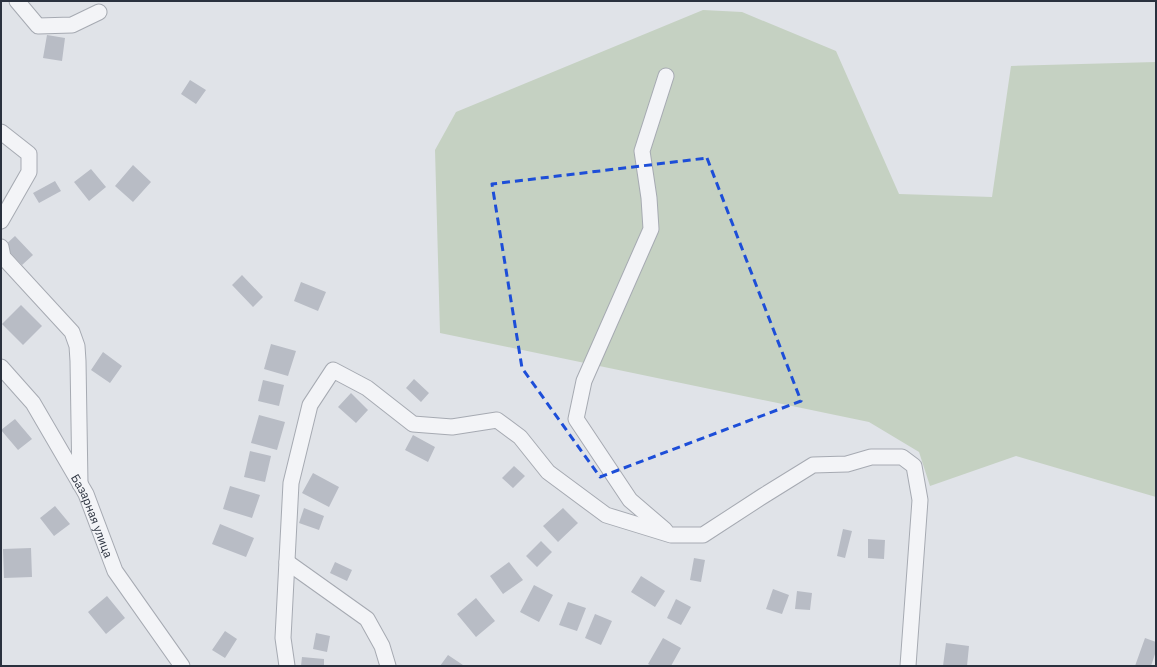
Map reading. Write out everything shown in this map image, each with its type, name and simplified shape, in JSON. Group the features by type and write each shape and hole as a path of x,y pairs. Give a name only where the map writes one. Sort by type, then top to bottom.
{"street":[{"path":"17,1 38,26 72,26 99,12"},
{"path":"666,76 642,151 649,198 651,229 584,380 576,419 630,500 671,535"},
{"path":"1,132 29,154 29,172 1,221"},
{"path":"1,247 3,257 72,332 78,361 80,484"},
{"name":"Базарная улица","path":"1,367 32,403 86,494 115,571 182,666"},
{"path":"287,666 283,638 291,483 310,405 334,370 367,388 413,424 452,427 497,420 520,437 548,472 606,515 671,535 703,535 813,465 847,464 872,458 902,457 914,466 920,500 908,666"},
{"path":"288,562 367,619 382,646 388,666"}],"highlighted area":[{"path":"707,158 801,401 600,477 522,368 492,184"}],"green space":[{"path":"703,10 742,12 836,51 899,194 992,197 1011,66 1156,62 1156,497 1016,456 930,486 919,452 869,422 440,333 435,150 456,112"}],"building":[{"path":"47,35 65,38 62,61 43,58"},
{"path":"190,80 206,90 196,104 181,94"},
{"path":"133,165 151,182 133,202 115,186"},
{"path":"91,169 106,187 89,201 74,182"},
{"path":"55,181 61,191 39,203 33,193"},
{"path":"15,236 33,255 22,265 4,246"},
{"path":"242,275 263,297 253,307 232,285"},
{"path":"301,282 326,292 318,311 294,301"},
{"path":"21,305 42,326 23,345 2,324"},
{"path":"271,344 296,351 288,376 264,369"},
{"path":"103,352 122,366 110,383 91,370"},
{"path":"414,379 429,393 421,402 406,388"},
{"path":"263,380 284,385 279,406 258,401"},
{"path":"351,393 368,410 356,423 338,407"},
{"path":"259,415 285,422 277,450 251,443"},
{"path":"15,419 32,439 18,450 1,430"},
{"path":"413,435 435,447 428,462 405,450"},
{"path":"250,451 271,456 265,482 244,477"},
{"path":"514,466 525,476 513,488 502,478"},
{"path":"313,473 339,487 329,507 302,493"},
{"path":"230,486 260,495 252,518 223,509"},
{"path":"55,506 70,524 54,536 40,518"},
{"path":"304,508 324,516 319,530 299,523"},
{"path":"563,508 578,523 558,542 543,526"},
{"path":"220,524 254,538 246,557 212,544"},
{"path":"843,529 852,531 845,558 837,556"},
{"path":"868,539 885,540 884,559 868,558"},
{"path":"541,541 552,552 537,567 526,556"},
{"path":"31,548 32,577 4,578 3,549"},
{"path":"694,558 705,560 701,582 690,580"},
{"path":"335,562 352,570 347,581 330,573"},
{"path":"509,562 523,580 503,594 490,576"},
{"path":"641,576 665,591 655,607 631,592"},
{"path":"534,585 553,595 539,622 520,612"},
{"path":"773,589 789,595 782,614 766,609"},
{"path":"797,591 812,593 810,610 795,609"},
{"path":"107,596 125,618 106,634 88,612"},
{"path":"476,598 495,621 476,637 457,614"},
{"path":"676,599 691,607 681,625 667,618"},
{"path":"568,602 586,608 577,631 559,625"},
{"path":"595,614 612,621 601,645 585,638"},
{"path":"225,631 237,639 225,658 212,650"},
{"path":"316,633 330,636 327,652 313,649"},
{"path":"663,638 681,648 671,666 652,666 648,664"},
{"path":"1145,638 1156,642 1156,651 1151,666 1135,666"},
{"path":"946,643 969,646 967,666 943,666"},
{"path":"448,655 463,665 440,666"},
{"path":"302,657 324,659 324,666 301,666"}]}
